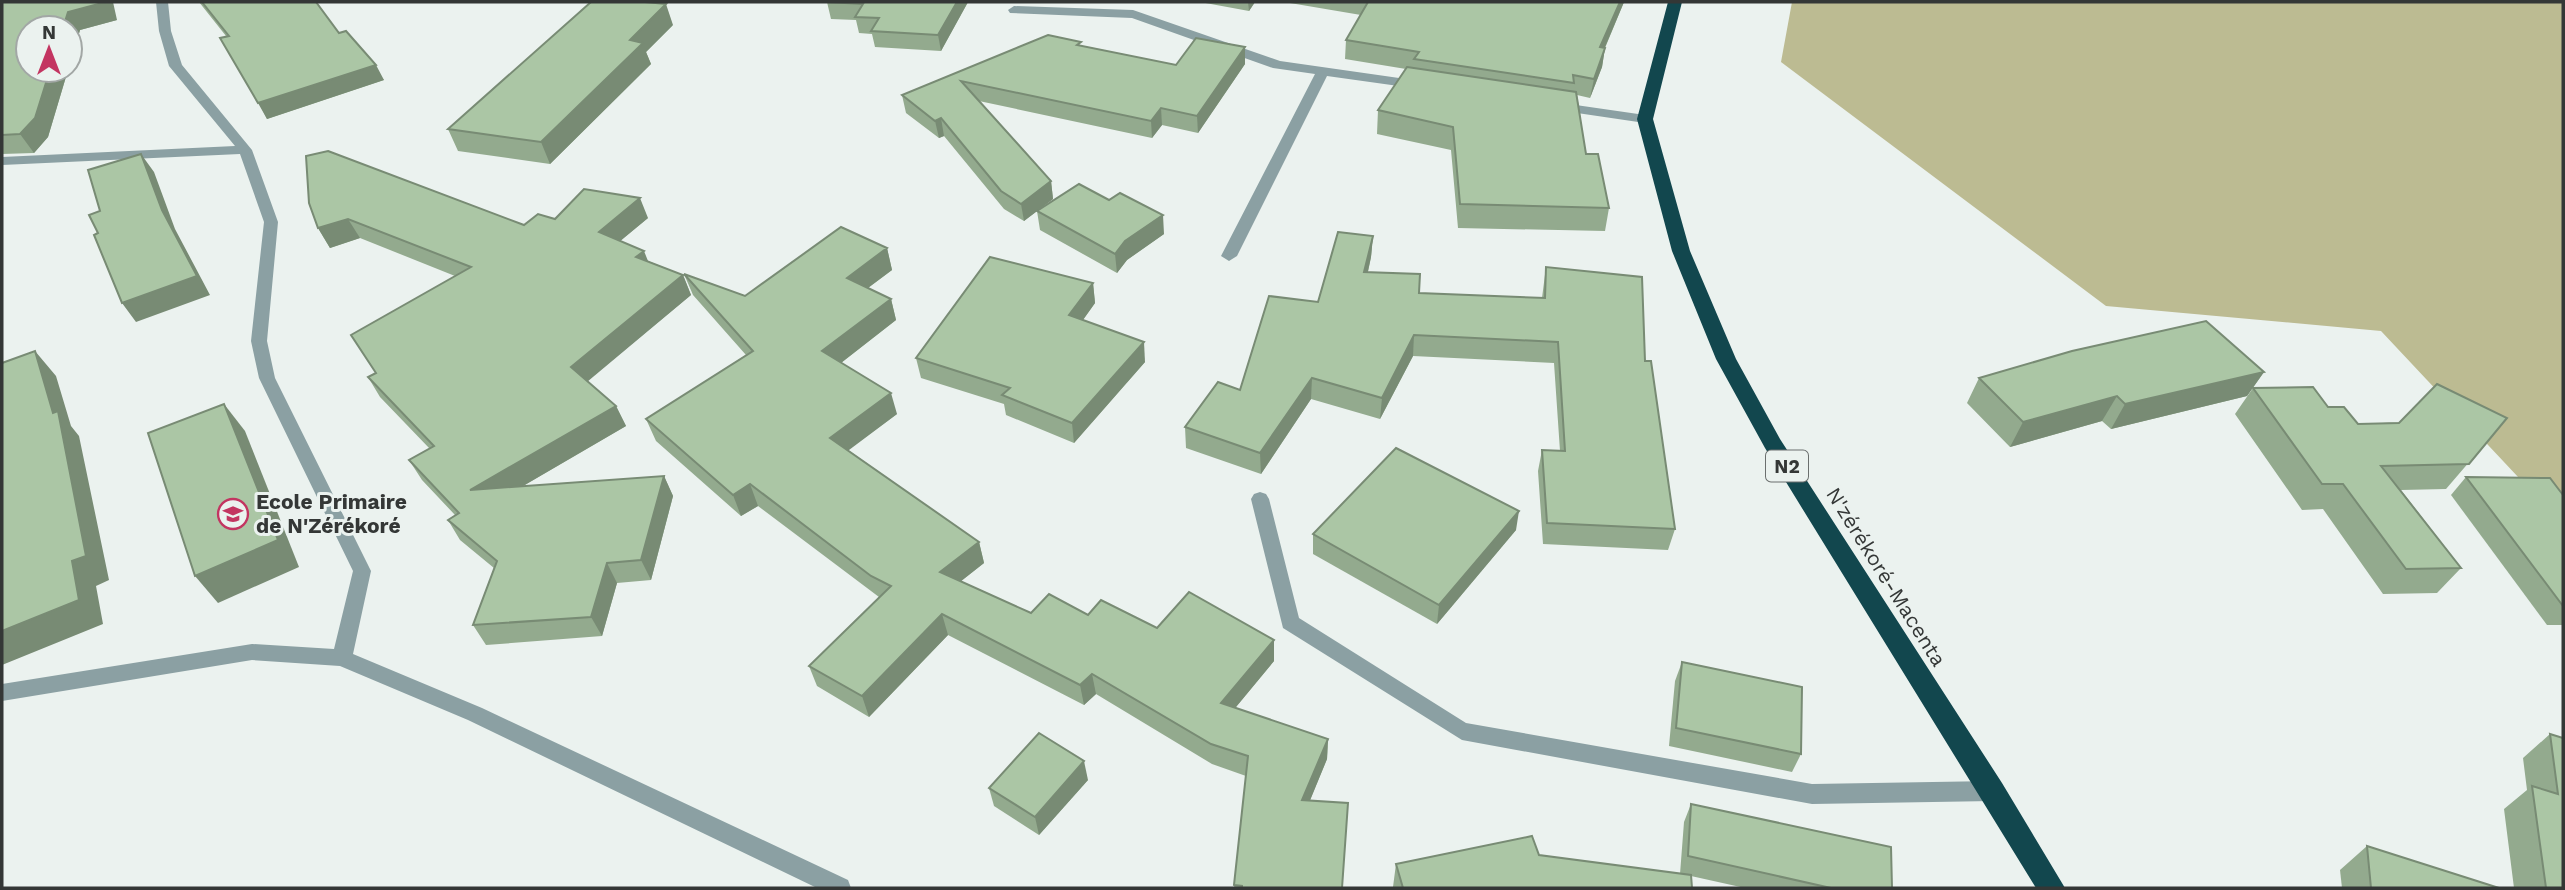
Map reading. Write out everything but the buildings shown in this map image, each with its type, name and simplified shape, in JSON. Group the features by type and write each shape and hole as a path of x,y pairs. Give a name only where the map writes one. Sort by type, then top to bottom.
{"highway":[{"name":"N'zérékoré-Macenta","path":"1675,2 1646,119 1681,251 1726,359 1772,443 1993,791 2051,888"}],"street":[{"path":"162,2 165,31 176,66 245,149 271,222 259,341 267,378 362,571 342,658"},
{"path":"1014,10 1133,14 1278,65 1431,87"},
{"path":"1229,256 1323,71"},
{"path":"1538,103 1646,119"},
{"path":"2,161 245,149"},
{"path":"1260,499 1290,622 1462,732 1812,794 1993,791"},
{"path":"2,693 252,652 342,658 475,714 840,888"}],"green space":[{"path":"1792,2 2563,2 2563,525 2381,331 2106,306 1781,62"}],"place":[{"name":"Ecole Primaire de N'Zérékoré","path":"233,514"}]}
